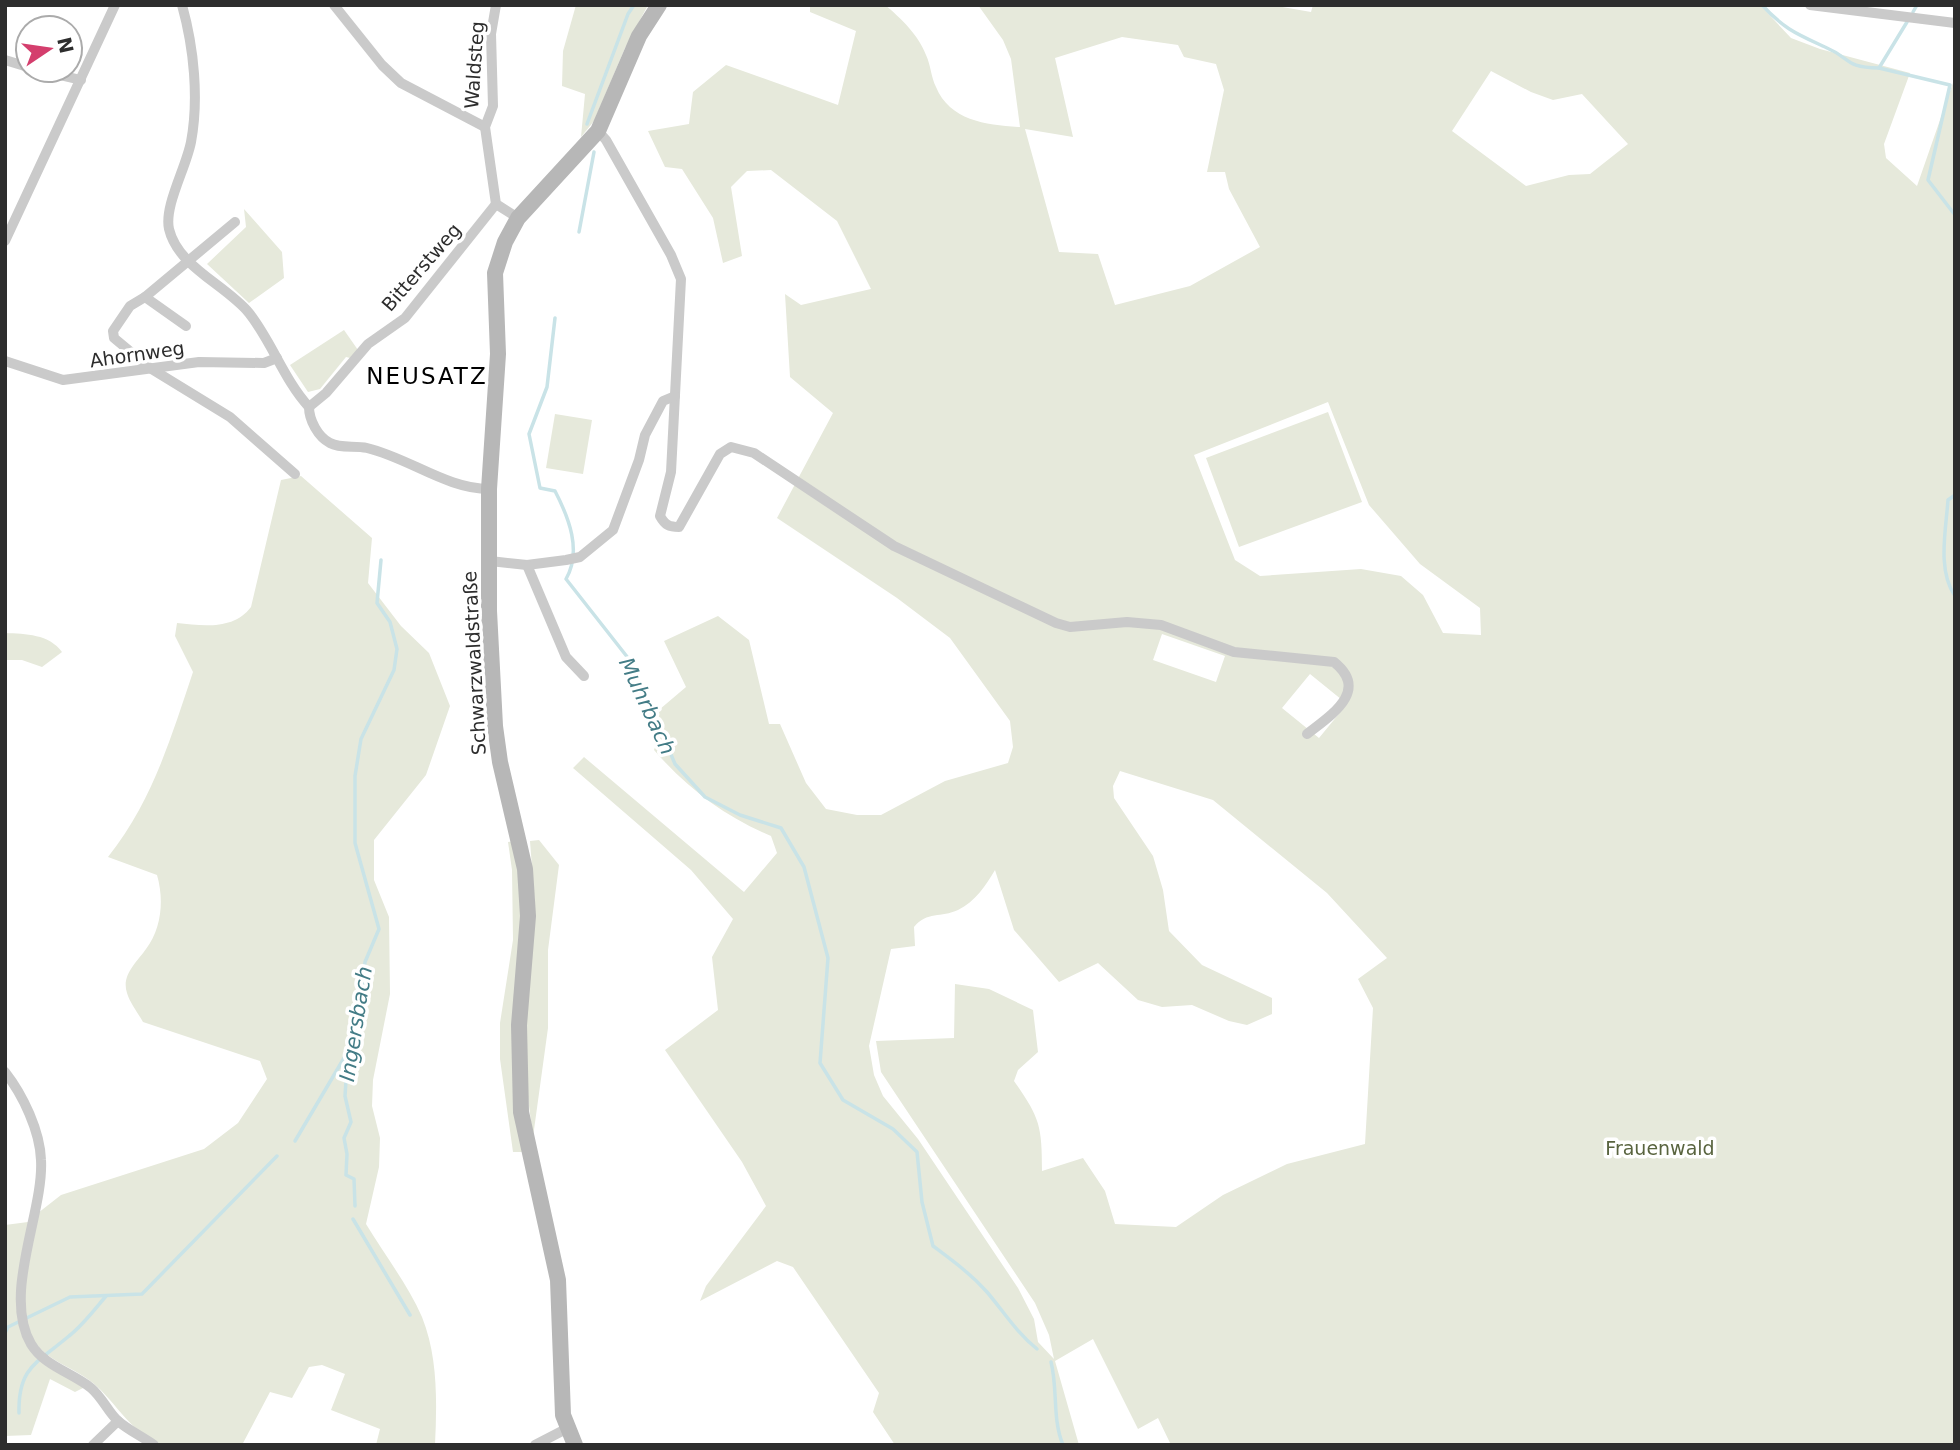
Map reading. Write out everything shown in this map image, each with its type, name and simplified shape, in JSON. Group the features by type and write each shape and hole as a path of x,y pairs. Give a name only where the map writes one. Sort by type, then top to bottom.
{"main road":[{"name":"Schwarzwaldstraße","path":"575,1445 566,1429 558,1280 522,1112 519,1025 528,916 525,869 495,726 489,489 498,354 495,273 505,242 518,218 598,131 639,36 659,5"}],"street":[{"path":"84,74 116,5"},
{"path":"182,5 191,55 195,118 185,170 169,209 169,228 189,262 248,313 309,407 314,425 331,443 396,454 448,481 489,489"},
{"path":"334,5 382,65 401,83 485,127"},
{"name":"Waldsteg","path":"496,5 491,34 493,106 485,127 496,204"},
{"path":"1810,5 1955,23"},
{"path":"5,241 79,84"},
{"path":"598,131 606,140 671,255 681,279 671,472 660,516 670,527 679,527 683,522 720,454 731,447 754,453 894,546 1056,623 1070,627 1128,622 1161,625 1234,652 1334,662 1346,671 1350,684 1348,695 1307,734"},
{"path":"496,204 518,218"},
{"name":"Bitterstweg","path":"309,407 326,393 368,344 408,315 496,204"},
{"path":"236,222 145,297 130,306 113,331 119,344 150,368 230,417 295,474"},
{"path":"145,297 186,326"},
{"name":"Ahornweg","path":"5,361 63,380 92,379 199,362 264,363 277,358"},
{"path":"490,561 527,565 566,561 580,557 613,530 639,460 645,435 663,401 675,396"},
{"path":"527,565 566,657 584,676"},
{"path":"5,1072 32,1122 42,1162 23,1275 22,1309 26,1332 43,1358 94,1391 118,1421 154,1445"},
{"path":"93,1445 118,1421"},
{"path":"535,1445 566,1429"}],"green space":[{"path":"576,5 648,5 625,48 594,121 581,137 585,94 562,86 563,51"},
{"name":"Frauenwald","path":"810,5 885,5 919,41 928,59 936,87 950,107 971,119 1020,127 1011,59 1003,40 978,5 1271,5 1311,12 1313,5 1761,6 1791,38 1820,49 1910,73 1884,144 1886,158 1917,186 1955,77 1955,1445 1171,1445 1158,1418 1138,1429 1093,1339 1055,1361 1079,1445 895,1445 873,1412 879,1393 793,1267 777,1261 700,1301 706,1286 766,1206 742,1162 665,1050 718,1010 712,957 733,919 691,870 573,768 584,757 744,892 777,853 771,836 738,820 708,800 680,777 654,750 659,736 653,715 686,687 664,641 718,616 749,640 769,724 780,724 806,783 826,809 857,815 881,815 945,781 1008,763 1013,747 1010,721 950,638 897,598 777,518 833,413 790,377 785,294 801,305 871,289 837,221 771,170 747,171 731,187 742,256 723,263 713,218 682,169 665,167 648,131 689,124 693,92 726,65 838,105 856,31 810,12","holes":["1122,37 1178,45 1184,57 1216,64 1224,90 1207,172 1225,172 1229,189 1260,247 1190,286 1115,305 1098,254 1059,252 1025,129 1073,137 1055,58","1491,71 1553,100 1582,94 1628,144 1590,174 1569,175 1526,186 1452,131","1328,402 1369,505 1420,564 1480,608 1481,635 1443,633 1423,595 1401,576 1361,569 1260,576 1235,560 1194,455","1162,634 1225,656 1216,682 1153,660","1310,674 1347,704 1319,738 1282,708","1120,771 1213,800 1327,893 1387,958 1358,979 1373,1008 1365,1144 1287,1164 1223,1195 1176,1227 1115,1224 1105,1191 1083,1158 1042,1171 1038,1123 1014,1081 1018,1070 1038,1052 1033,1010 989,989 955,984 954,1038 876,1041 881,1072 1035,1303 1049,1335 1054,1359 1038,1342 1034,1319 1018,1288 918,1139 883,1096 874,1075 869,1046 891,949 915,946 914,927 919,922 964,907 979,893 995,870 1014,930 1059,982 1098,963 1138,1000 1162,1007 1192,1005 1229,1021 1247,1025 1272,1014 1272,998 1202,965 1169,931 1163,890 1153,856 1114,798 1113,786"]},
{"path":"244,209 282,252 284,278 249,303 207,264 246,227"},
{"path":"344,330 358,350 350,358 346,357 320,389 308,392 290,365"},
{"path":"1328,412 1362,502 1239,547 1206,458"},
{"path":"555,414 592,420 583,474 546,468"},
{"path":"301,476 372,538 368,583 401,626 429,653 450,706 426,775 374,840 374,880 389,917 390,994 373,1080 372,1106 380,1138 379,1167 366,1224 410,1293 427,1332 434,1364 435,1445 376,1445 380,1429 331,1410 345,1374 322,1365 309,1367 292,1398 270,1392 242,1445 166,1445 135,1428 93,1383 48,1355 33,1340 25,1318 27,1272 38,1213 61,1195 204,1149 238,1123 267,1079 260,1061 143,1022 128,997 126,980 155,932 161,903 159,884 157,875 108,857 149,791 193,672 175,636 177,623 227,623 236,620 251,607 281,480"},
{"path":"5,633 44,638 62,652 42,667 22,660 5,660"},
{"path":"539,840 559,865 548,950 548,1028 533,1137 528,1098 526,1018 535,907 530,841"},
{"path":"515,841 520,865 523,1152 513,1152 500,1059 500,1023 513,940 512,870 508,842"},
{"path":"28,1222 23,1335 85,1387 75,1392 50,1379 31,1435 5,1436 5,1225"}],"waterway":[{"name":"Muhrbach","path":"587,124 628,14 634,5"},
{"path":"1762,5 1791,30 1834,51 1853,64 1867,67 1879,68 1907,22"},
{"path":"1913,12 1917,5"},
{"path":"1879,68 1950,85 1928,180 1955,215"},
{"name":"Muhrbach","path":"579,232 594,152"},
{"name":"Muhrbach","path":"555,318 547,387 529,434 540,488 555,491 569,523 573,557 566,579 632,663 675,764 705,797 740,815 781,828 804,867 828,958 820,1063 843,1100 893,1129 917,1152 922,1202 933,1246 981,1285 1016,1329 1037,1349"},
{"path":"1955,495 1948,500 1944,550 1946,574 1955,596"},
{"name":"Ingersbach","path":"355,1206 354,1179 346,1175 347,1154 344,1138 351,1122 345,1096 348,1050 360,1006 365,962 379,929 355,843 355,776 361,739 394,670 397,649 390,622 377,603 381,560"},
{"path":"295,1141 347,1053"},
{"path":"5,1333 8,1327 70,1297 142,1294 277,1156"},
{"name":"Ingersbach","path":"353,1219 410,1315"},
{"path":"19,1413 22,1385 32,1367 79,1327 106,1296"},
{"name":"Muhrbach","path":"1051,1362 1057,1425 1063,1445"}],"district":[{"name":"NEUSATZ","path":"427,376"}]}
